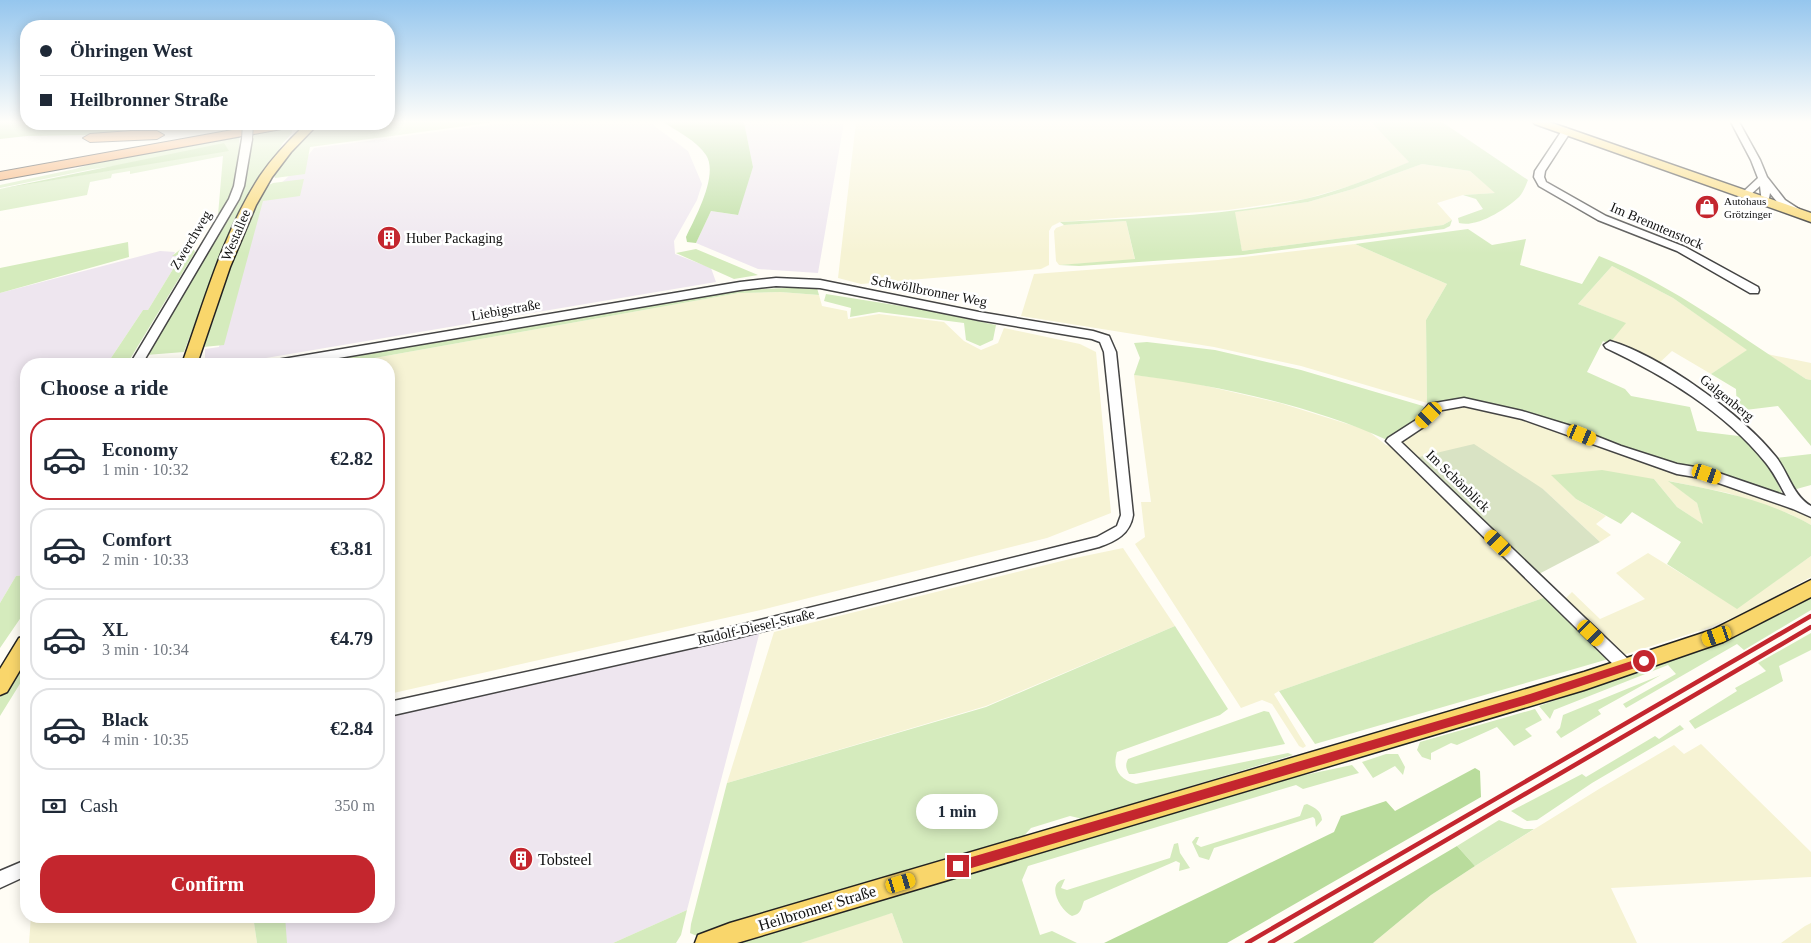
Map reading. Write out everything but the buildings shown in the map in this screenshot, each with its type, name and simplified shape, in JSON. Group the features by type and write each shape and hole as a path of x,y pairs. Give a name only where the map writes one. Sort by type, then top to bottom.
{"highway":[{"path":"0,176 55,166"}],"main road":[{"name":"Westallee","path":"191,358 231,243 245,211 273,166"},
{"path":"1666,166 1811,224"},
{"path":"1763,204 1805,216"},
{"name":"Heilbronner Straße","path":"706,943 730,934 1300,764 1530,698 1717,636 1811,588"},
{"path":"0,686 20,654"}],"street":[{"name":"Zwerchweg","path":"140,358 234,199 239,186 242,166"},
{"name":"Im Brenntenstock","path":"1543,166 1540,171 1540,181 1549,189 1602,218 1680,249 1754,290"},
{"path":"1759,166 1763,178 1782,202 1805,216"},
{"path":"1745,197 1763,178"},
{"path":"1763,178 1763,204"},
{"name":"Schwöllbronner Weg","path":"740,286 776,282 820,284 978,316 1093,335 1104,339 1110,352 1127,515 1126,525 1121,532"},
{"name":"Liebigstraße","path":"313,358 740,286"},
{"name":"Galgenberg","path":"1610,345 1684,383 1749,435 1772,461 1798,505"},
{"name":"Im Schönblick","path":"1626,667 1392,441 1416,428 1429,415 1433,407 1464,402 1522,414 1677,469 1707,474 1798,505"},
{"path":"1798,505 1811,512"},
{"name":"Rudolf-Diesel-Straße","path":"395,708 765,625 1099,542 1121,532"},
{"path":"0,880 20,871"}],"shaded area":[{"path":"694,166 702,184 697,200 674,241 675,254 711,268 716,282 266,358 205,358 205,349 219,347 259,203 299,167"},
{"path":"836,166 818,273 758,269 696,243 711,211 737,215 753,167"},
{"path":"851,166 1400,166 1350,186 1305,199 1228,210 1060,222 1052,226 1049,231 1049,265 1041,269 861,284 838,278"},
{"path":"1416,166 1436,166 1470,171 1496,193 1463,195 1437,203 1452,220 1443,225 1242,251 1234,212 1308,202 1353,189"},
{"path":"1126,221 1135,260 1059,265 1056,261 1054,231 1056,228 1064,225"},
{"path":"1355,244 1447,284 1426,320 1427,403 1301,366 1214,347 1021,316 1034,274 1218,260"},
{"path":"160,251 175,252 173,256 181,256 148,310 143,310 111,358 20,358 20,576 16,576 0,603 0,293"},
{"path":"1612,266 1673,298 1748,350 1711,374 1672,351 1656,366 1609,344 1625,323 1578,304"},
{"path":"780,292 819,295 822,306 847,311 848,319 879,314 944,322 964,341 981,350 998,343 1004,328 1080,344 1096,352 1111,513 1047,538 765,609 395,693 395,358 375,358 739,293"},
{"path":"1767,354 1811,363 1811,380 1806,379"},
{"path":"1134,375 1185,381 1280,403 1367,430 1386,445 1396,448 1549,596 1274,694 1306,746 1303,748 1299,746 1272,704 1262,700 1241,708 1135,544 1145,537 1141,502 1151,502"},
{"path":"1466,406 1523,417 1707,478 1811,515 1811,525 1790,514 1728,493 1669,481 1697,503 1704,525 1677,507 1654,479 1552,475 1576,499 1606,516 1596,524 1611,535 1600,542 1543,489 1415,458 1399,444 1449,408"},
{"path":"1123,548 1175,626 986,706 727,783 774,632 1070,559"},
{"path":"1648,553 1737,608 1811,556 1811,577 1744,613 1708,628 1620,656 1564,600 1572,592 1600,619 1645,599 1616,573"},
{"path":"760,631 687,910 613,943 286,943 285,923 395,923 395,715"},
{"path":"1701,744 1811,852 1811,877 1611,888 1637,943 1373,943 1431,895 1599,789 1674,745 1684,754"},
{"path":"892,913 903,943 801,943 873,918"},
{"path":"30,923 254,923 257,943 29,943"},
{"path":"1811,923 1811,943 1781,943 1805,926"}],"green space":[{"path":"85,166 114,166 0,188 0,185"},
{"path":"112,166 139,166 0,189"},
{"path":"135,166 171,166 130,174 130,171 112,174 111,178 90,182 87,195 0,211 0,189"},
{"path":"222,166 239,166 237,185 234,192 230,201 218,215"},
{"path":"244,166 269,166 240,212 224,245 184,352 146,355 238,198"},
{"path":"278,166 306,166 305,174 275,178 273,173"},
{"path":"709,166 753,167 738,215 711,211 696,243 687,242 686,237 700,208 710,174"},
{"path":"1399,166 1416,166 1353,189 1308,202 1235,212 1242,251 1443,225 1452,220 1450,226 1444,229 1243,255 1079,266 1059,265 1135,259 1126,221 1064,225 1060,222 1214,213 1275,205 1332,192"},
{"path":"1436,166 1507,166 1528,180 1519,197 1499,212 1474,223 1459,223 1458,218 1483,209 1476,199 1463,195 1495,193 1470,171"},
{"path":"304,179 300,196 263,201 224,345 203,347 214,319 236,243 263,188 273,183"},
{"path":"1468,229 1492,245 1526,239 1520,265 1582,284 1599,256 1627,268 1680,296 1806,379 1811,380 1811,446 1778,406 1737,411 1736,389 1711,374 1747,350 1673,298 1612,266 1578,304 1626,323 1609,344 1603,341 1587,372 1625,389 1631,396 1690,407 1697,431 1747,437 1767,459 1784,498 1463,400 1427,403 1426,320 1447,284 1355,244"},
{"path":"128,242 129,257 0,293 0,268"},
{"path":"182,248 193,248 195,252 131,358 111,358 143,310 148,310 181,256 172,256"},
{"path":"696,249 758,275 734,279 676,253"},
{"path":"817,288 819,295 780,292 739,293 375,358 334,358 738,290"},
{"path":"826,294 926,310 996,325 993,340 980,346 966,340 964,323 879,312 850,317 851,308 824,301"},
{"path":"1147,342 1215,350 1301,370 1423,406 1426,410 1412,427 1387,440 1327,416 1263,398 1197,384 1134,375 1140,358 1134,343"},
{"path":"1474,444 1543,489 1600,542 1535,576 1415,458"},
{"path":"1811,454 1811,485 1793,490 1775,458"},
{"path":"1602,470 1654,479 1677,507 1703,524 1697,503 1668,481 1723,492 1777,509 1811,525 1811,556 1737,609 1667,564 1681,542 1632,512 1621,524 1576,499 1551,475"},
{"path":"16,576 20,576 20,619 0,648 0,603"},
{"path":"1549,596 1612,658 1315,744 1279,691"},
{"path":"1811,596 1811,610 1744,650 1737,644 1626,708 1623,704 1676,674 1668,665 1554,710 1550,719 1539,706 1723,640 1781,614"},
{"path":"1175,626 1228,709 1220,715 1117,752 1115,763 1121,776 1136,784 1288,753 1293,755 1083,819 1070,816 1031,828 1021,839 699,937 690,933 727,783 986,707"},
{"path":"1811,633 1811,650 1779,666 1783,681 1695,729 1689,721 1737,691 1735,688 1766,671 1758,663"},
{"path":"20,666 20,684 0,716 0,698"},
{"path":"1661,675 1598,710 1601,714 1561,738 1556,732 1560,728 1563,715"},
{"path":"1535,709 1542,720 1525,729 1532,736 1514,746 1497,727 1457,745 1451,743 1431,753 1431,760 1422,757 1417,750 1420,742"},
{"path":"1264,711 1269,712 1285,744 1134,774 1129,774 1128,772 1126,765 1128,759"},
{"path":"1680,725 1684,729 1592,783 1537,820 1527,821 1511,811 1582,774 1586,777 1655,736 1659,739"},
{"path":"1386,754 1398,754 1405,767 1403,775 1395,766 1373,778 1362,762"},
{"path":"1352,765 1359,773 1303,789 1296,785 1028,866 1022,880 1040,935 1052,931 1077,943 903,943 892,913 801,943 731,943 1234,790"},
{"path":"1475,768 1480,771 1481,797 1227,943 1104,943 1334,832 1341,816 1386,801 1395,811"},
{"path":"1307,804 1315,808 1320,814 1322,820 1316,827 1313,817 1214,848 1209,860 1199,857 1192,842 1196,837 1199,837 1196,844 1201,847 1300,816 1304,805"},
{"path":"1499,820 1524,829 1534,829 1475,866 1457,846"},
{"path":"1178,843 1180,853 1190,868 1179,871 1180,863 1176,861 1084,901 1079,912 1072,916 1067,913 1056,897 1055,891 1059,881 1065,879 1061,888 1067,890 1170,858 1174,844"},
{"path":"1457,846 1475,866 1431,895 1373,943 1293,943"},
{"path":"687,910 681,935 676,943 613,943"},
{"path":"254,923 286,923 287,943 257,943"}],"railway":[{"path":"1247,943 1811,616"},
{"path":"1270,943 1811,627"}],"place":[{"name":"Autohaus Grötzinger","path":"1707,207"},
{"name":"Huber Packaging","path":"389,238"},
{"name":"Tobsteel","path":"521,859"}],"route":[{"path":"958,866 1530,698 1644,661"}]}
